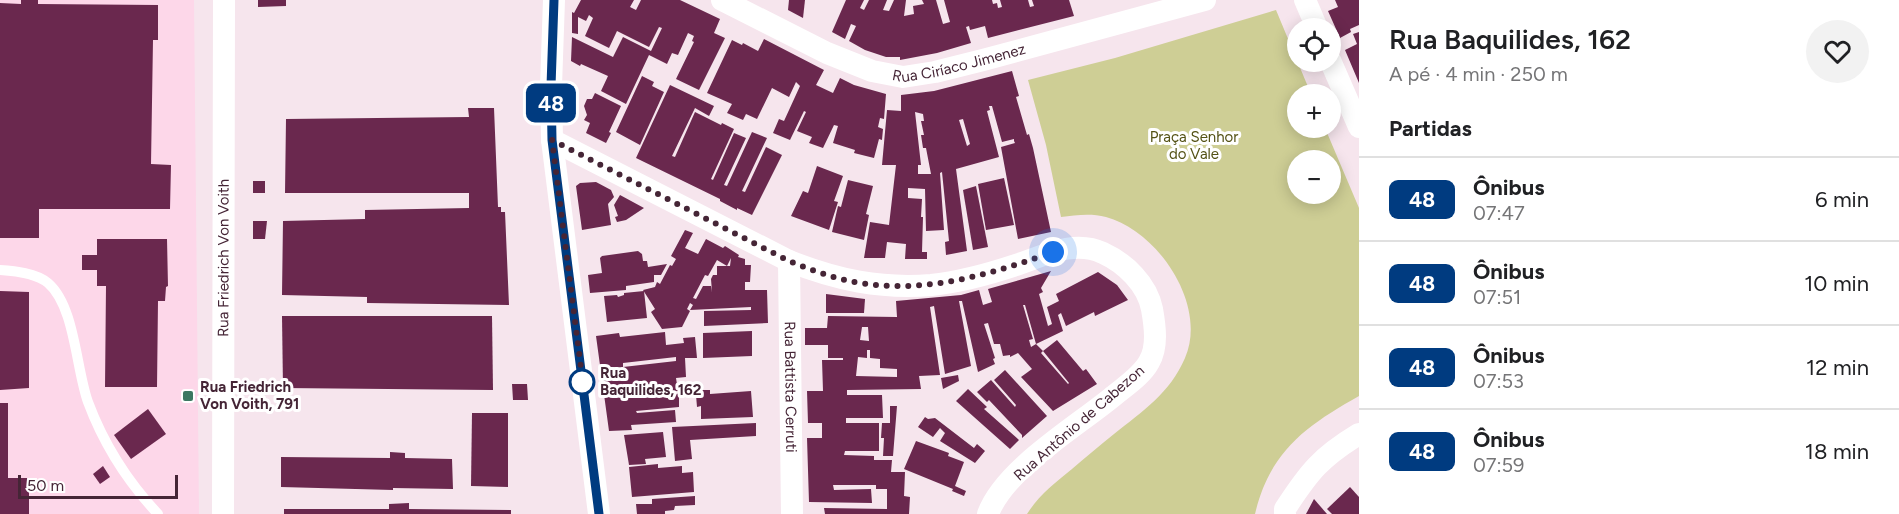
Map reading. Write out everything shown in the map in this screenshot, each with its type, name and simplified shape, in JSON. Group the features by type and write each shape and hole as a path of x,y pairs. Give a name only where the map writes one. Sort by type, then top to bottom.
{"street":[{"name":"Rua Friedrich Von Voith","path":"223,514 224,0"},
{"path":"554,0 552,140 599,514"},
{"name":"Rua Ciríaco Jimenez","path":"722,0 827,52 872,71 903,77 983,60 1204,0"},
{"path":"1305,0 1313,18"},
{"path":"1335,72 1359,127"},
{"name":"Rua Antônio de Cabezon","path":"552,140 789,261 823,274 861,283 894,286 933,284 977,276 1053,252 1084,247 1097,250 1113,258 1142,284 1151,301 1155,322 1155,343 1149,362 1129,384 1018,472 993,500 988,514"},
{"name":"Rua Battista Cerruti","path":"789,261 792,514"},
{"path":"1285,514 1285,509 1305,477 1331,451 1359,434"}],"lane":[{"path":"0,270 26,273 47,282 61,299 87,400 101,435 115,460 142,498 158,514"}],"shaded area":[{"path":"0,0 194,0 199,514 0,514"}],"green space":[{"name":"Praça Senhor do Vale","path":"1276,10 1287,36 1287,72 1302,72 1307,84 1287,84 1287,138 1329,138 1334,150 1287,150 1287,204 1341,204 1341,166 1359,208 1359,396 1322,418 1293,443 1270,473 1255,514 1027,514 1053,484 1164,391 1185,358 1190,337 1190,316 1184,294 1174,273 1144,237 1106,217 1078,215 1061,217 1046,145 1028,80 1115,58"}],"building":[{"path":"21,0 38,0 38,4 158,5 158,40 153,40 151,164 171,165 170,209 39,209 39,238 0,238 0,3 21,4"},
{"path":"258,0 286,0 286,6 258,7"},
{"path":"581,0 634,0 630,7 636,10 641,0 680,0 720,19 714,33 725,38 699,90 676,79 694,42 692,41 694,36 688,33 678,55 672,53 667,64 649,55 626,104 601,91 608,76 571,61 572,37 613,57 623,37 651,51 662,28 659,27 649,47 617,31 609,48 585,36 593,18 589,15 586,21 578,17 578,34 572,33 572,12 574,13"},
{"path":"789,0 805,0 803,18 788,10"},
{"path":"846,0 864,0 860,8 864,10 869,0 887,0 883,10 889,11 894,0 906,0 904,16 914,14 913,6 924,4 922,0 936,0 943,24 950,22 944,0 992,0 993,4 997,3 998,8 1002,7 1000,0 1028,0 1030,7 1034,6 1032,0 1069,0 1074,16 988,38 985,26 970,30 969,26 966,27 971,43 937,53 900,60 900,57 886,57 865,50 849,41 856,26 851,24 845,39 832,32"},
{"path":"1335,0 1359,0 1359,25 1350,29 1351,32 1341,37 1341,18 1331,18 1328,11 1338,7"},
{"path":"1359,32 1359,83 1345,50 1357,44 1353,34"},
{"path":"764,39 824,70 816,85 833,93 840,78 854,85 886,94 884,119 880,118 878,127 883,129 882,140 879,139 874,158 854,153 855,150 833,143 838,126 834,125 823,148 809,143 812,137 797,131 806,112 804,111 790,140 773,133 779,119 784,121 800,86 796,82 789,97 772,88 757,119 746,114 743,120 727,113 732,104 707,93 732,40 758,51"},
{"path":"1012,71 1019,96 1016,97 1033,148 1051,232 1018,239 1001,147 1015,143 1014,139 1002,142 992,106 989,106 990,110 987,111 999,157 956,169 967,251 946,255 945,242 949,241 942,172 940,173 944,230 926,231 925,189 908,188 908,198 922,199 922,252 927,252 927,259 905,259 906,244 887,242 885,258 864,258 870,222 889,225 896,165 882,165 887,110 901,111 901,95 934,91","holes":["915,112 923,114 924,121 921,121 924,135 921,135 931,174 918,174 918,165 921,165","963,119 970,144 967,146 959,120"]},
{"path":"642,76 654,82 652,86 664,92 640,145 616,132"},
{"path":"670,85 714,106 709,116 695,108 672,156 675,157 695,112 734,129 711,179 713,180 734,133 746,138 724,185 727,186 752,132 767,138 742,191 745,192 766,147 782,155 752,215 737,208 737,210 720,199 636,158"},
{"path":"595,93 621,106 606,143 586,133 590,123 584,120 587,115 584,106 587,99 592,99"},
{"path":"468,108 494,108 498,207 501,207 501,212 505,212 509,305 367,303 367,297 282,295 283,221 365,219 365,210 469,208 469,193 285,193 286,119 469,117"},
{"path":"817,166 843,176 834,201 838,202 829,230 791,216 803,191 808,193"},
{"path":"1004,178 1014,225 986,230 978,184"},
{"path":"848,180 873,186 866,214 869,215 864,240 832,232 838,206 841,207"},
{"path":"253,181 265,181 265,193 253,193"},
{"path":"596,182 611,190 614,197 608,204 611,225 582,230 576,186 580,183"},
{"path":"976,186 988,247 973,250 963,190"},
{"path":"620,195 644,208 626,220 617,222 615,217 618,216 614,205"},
{"path":"253,221 267,221 265,239 253,239"},
{"path":"685,230 693,233 685,248 698,254 706,239 723,248 725,246 739,255 738,257 745,259 745,265 751,265 750,282 745,282 745,290 767,290 768,323 704,326 704,311 751,310 751,307 690,310 693,305 690,303 687,309 690,311 682,327 662,329 651,312 655,309 643,290 655,287 657,282 660,284 670,265 672,266 676,259 671,256","holes":["717,260 727,266 717,266 717,275 713,275 711,279 712,292 711,286 703,286 696,299 693,298 705,275 708,276"]},
{"path":"97,239 167,239 168,286 165,301 158,301 157,387 105,387 106,286 97,286 97,270 82,270 82,255 97,255"},
{"path":"638,251 642,254 643,261 647,261 648,267 667,264 661,275 654,275 654,282 626,286 626,290 590,293 588,275 602,273 600,258 602,256"},
{"path":"1051,271 1041,288 1043,292 1039,294 1048,326 1052,324 1047,307 1059,301 1056,294 1098,272 1117,285 1128,300 1095,316 1094,312 1066,326 1061,313 1058,315 1063,331 1036,344 1043,351 1057,340 1083,371 1086,369 1097,384 1053,411 1021,377 1032,369 1018,353 1010,357 1010,355 1003,356 1000,344 994,344 988,323 984,324 995,364 978,372 962,301 959,301 971,366 945,374 934,306 930,307 940,375 919,376 921,389 847,390 847,395 882,395 883,418 846,418 846,423 879,423 879,451 845,451 844,455 874,456 874,460 892,460 891,472 905,472 904,496 910,497 909,514 825,514 824,508 887,509 887,489 876,489 876,485 833,485 834,490 871,489 872,503 809,502 807,438 822,438 822,423 808,423 807,391 823,391 822,360 843,360 843,358 828,358 828,345 805,345 805,328 827,328 828,316 897,317 896,301 961,295 979,290 983,305 992,302 988,289","holes":["1023,305 1025,305 1036,344 1031,347 1029,340 1033,339","862,327 868,327 869,341 860,340","867,350 870,350 870,358 880,359 880,368 897,369 897,377 856,376 858,357 867,358","1043,351 1069,383 1041,353"]},
{"path":"0,291 29,292 29,388 0,390"},
{"path":"644,291 647,318 607,322 604,296 617,295 618,297 624,293"},
{"path":"826,294 865,299 864,313 826,313"},
{"path":"282,316 492,316 493,390 283,388"},
{"path":"752,331 752,356 703,358 703,333"},
{"path":"665,332 666,345 684,343 683,338 695,337 697,358 685,358 686,377 676,378 678,391 623,395 624,398 687,393 687,397 679,397 679,407 636,411 637,413 675,410 676,422 631,425 632,430 609,431 596,336 619,333 620,337","holes":["676,357 676,361 623,367 623,363"]},
{"path":"1005,370 1047,416 1022,438 1022,435 989,400 987,402 977,392 991,380 1015,407 1016,405 994,380"},
{"path":"958,375 959,381 943,389 941,378"},
{"path":"512,384 527,384 528,400 513,400"},
{"path":"968,389 987,407 984,409 1019,440 1010,449 956,401"},
{"path":"700,390 710,390 710,394 751,391 753,417 701,419 701,406 697,407 696,395 700,395"},
{"path":"0,403 8,403 8,478 29,478 29,514 0,514"},
{"path":"890,406 897,406 893,456 883,456 882,423 890,423"},
{"path":"148,409 166,434 131,459 114,435"},
{"path":"472,413 508,413 508,487 471,486"},
{"path":"925,417 935,418 974,448 977,444 985,451 975,463 940,441 945,433 940,428 933,437 918,427"},
{"path":"756,423 756,436 690,440 692,459 675,461 672,427"},
{"path":"663,432 666,457 645,459 646,464 629,465 624,435"},
{"path":"916,441 949,453 948,456 964,462 955,486 966,491 964,496 952,491 953,489 904,469"},
{"path":"390,452 405,453 405,458 452,459 453,489 281,487 281,457 390,458"},
{"path":"658,464 658,468 682,466 682,473 693,472 694,492 632,497 629,467"},
{"path":"103,466 110,477 100,484 93,474"},
{"path":"1350,487 1359,497 1359,514 1332,514 1327,509"},
{"path":"695,496 695,505 675,506 674,510 665,511 665,514 637,514 636,504 652,504 652,499"},
{"path":"1314,499 1327,514 1306,514"},
{"path":"409,503 409,509 511,510 511,514 284,514 284,509 389,509 389,504"}],"bus line":[{"name":"48","path":"554,0 552,140 599,514"}],"place":[{"name":"Rua Baquilides, 162","path":"582,382"},
{"name":"Rua Friedrich Von Voith, 791","path":"188,396"}],"route":[{"path":"582,382 583,384 552,140 789,261 823,274 861,283 894,286 933,284 977,276 1053,252"}]}
